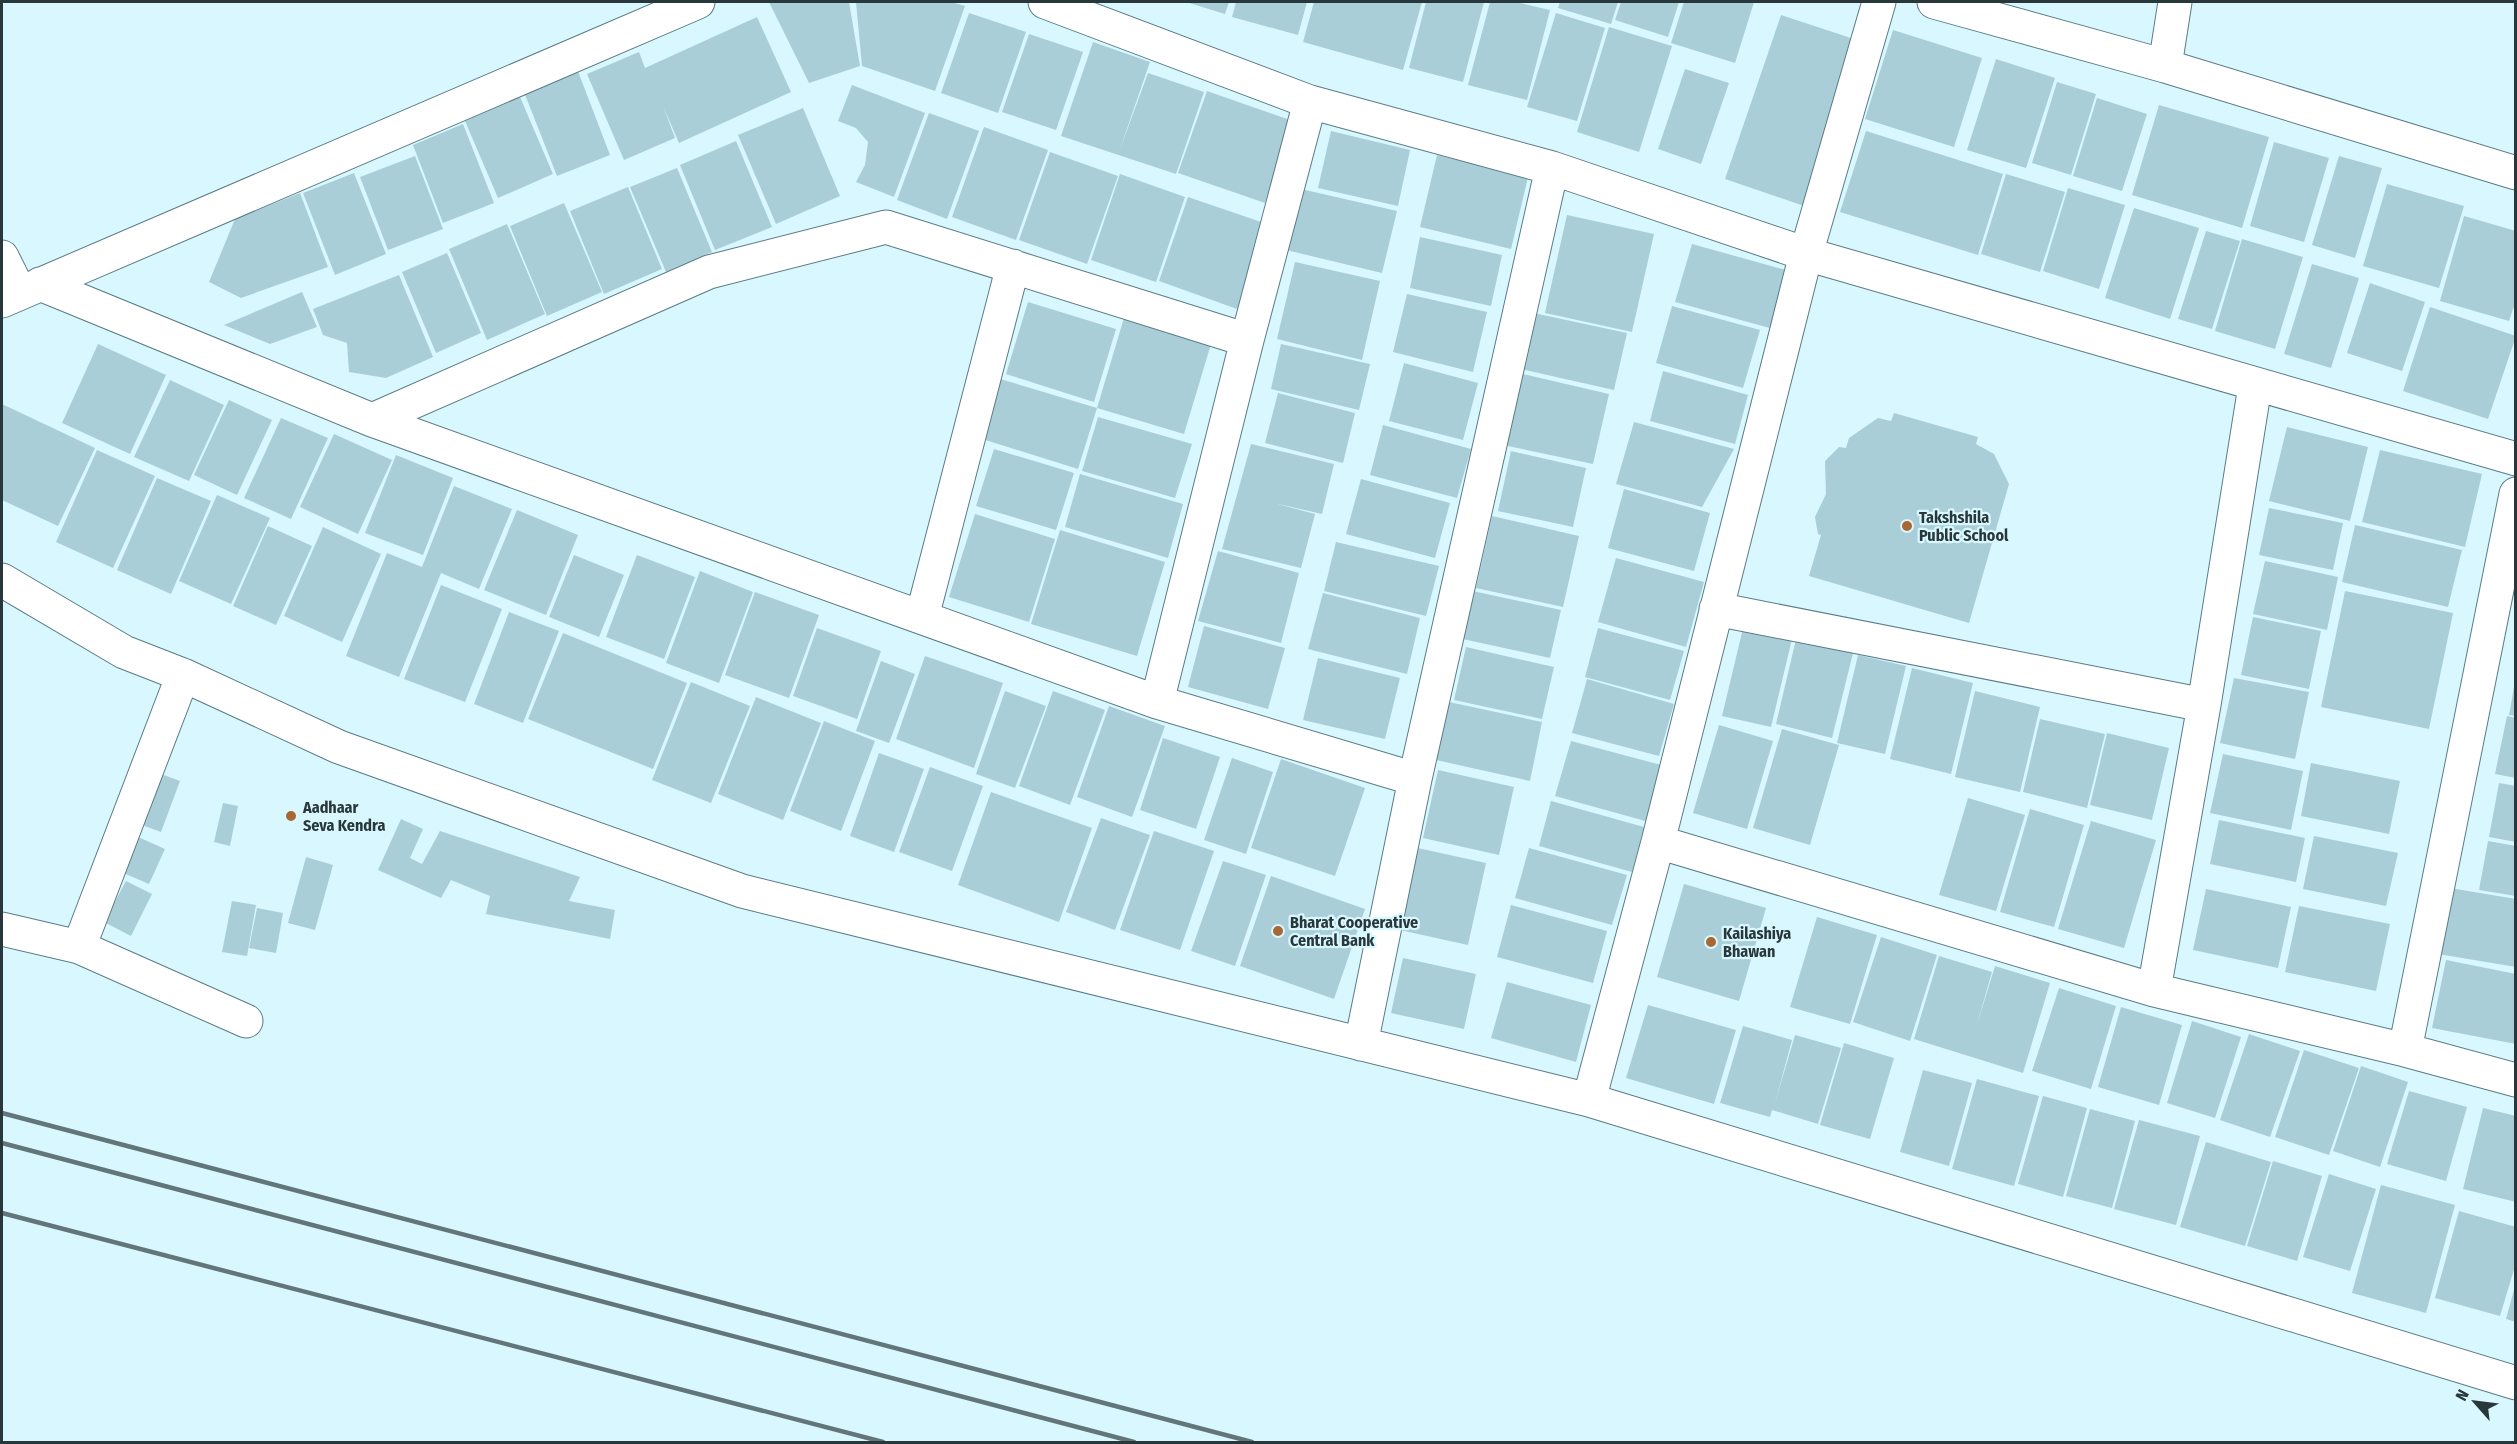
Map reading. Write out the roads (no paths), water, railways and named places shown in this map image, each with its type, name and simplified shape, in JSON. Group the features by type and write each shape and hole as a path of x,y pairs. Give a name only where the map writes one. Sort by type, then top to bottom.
{"street":[{"path":"20,293 698,2"},
{"path":"1045,2 1310,102 1552,168 1806,254 2255,386 2516,459"},
{"path":"1589,1100 1658,842 1806,254 1879,2"},
{"path":"1934,2 2164,66 2516,173"},
{"path":"2164,66 2175,2"},
{"path":"1157,702 1247,340 1310,102"},
{"path":"1361,1044 1415,779 1552,168"},
{"path":"372,420 709,272 886,227 1247,340"},
{"path":"2,257 20,293 1157,702 1415,779"},
{"path":"922,617 1013,266"},
{"path":"2154,990 2204,705 2255,386"},
{"path":"2405,1050 2516,494"},
{"path":"2,580 124,652 183,675 339,747 742,891 1589,1100 2516,1383"},
{"path":"1716,609 2204,705"},
{"path":"79,947 183,675"},
{"path":"1658,842 2154,990 2405,1050 2516,1080"},
{"path":"2,929 79,947 246,1021"}],"railway":[{"path":"2,1113 1252,1442"},
{"path":"2,1143 1134,1442"},
{"path":"2,1213 883,1442"}],"place":[{"name":"Takshshila Public School","path":"1907,526"},
{"name":"Aadhaar Seva Kendra","path":"291,816"},
{"name":"Bharat Cooperative Central Bank","path":"1278,931"},
{"name":"Kailashiya Bhawan","path":"1711,942"}]}
